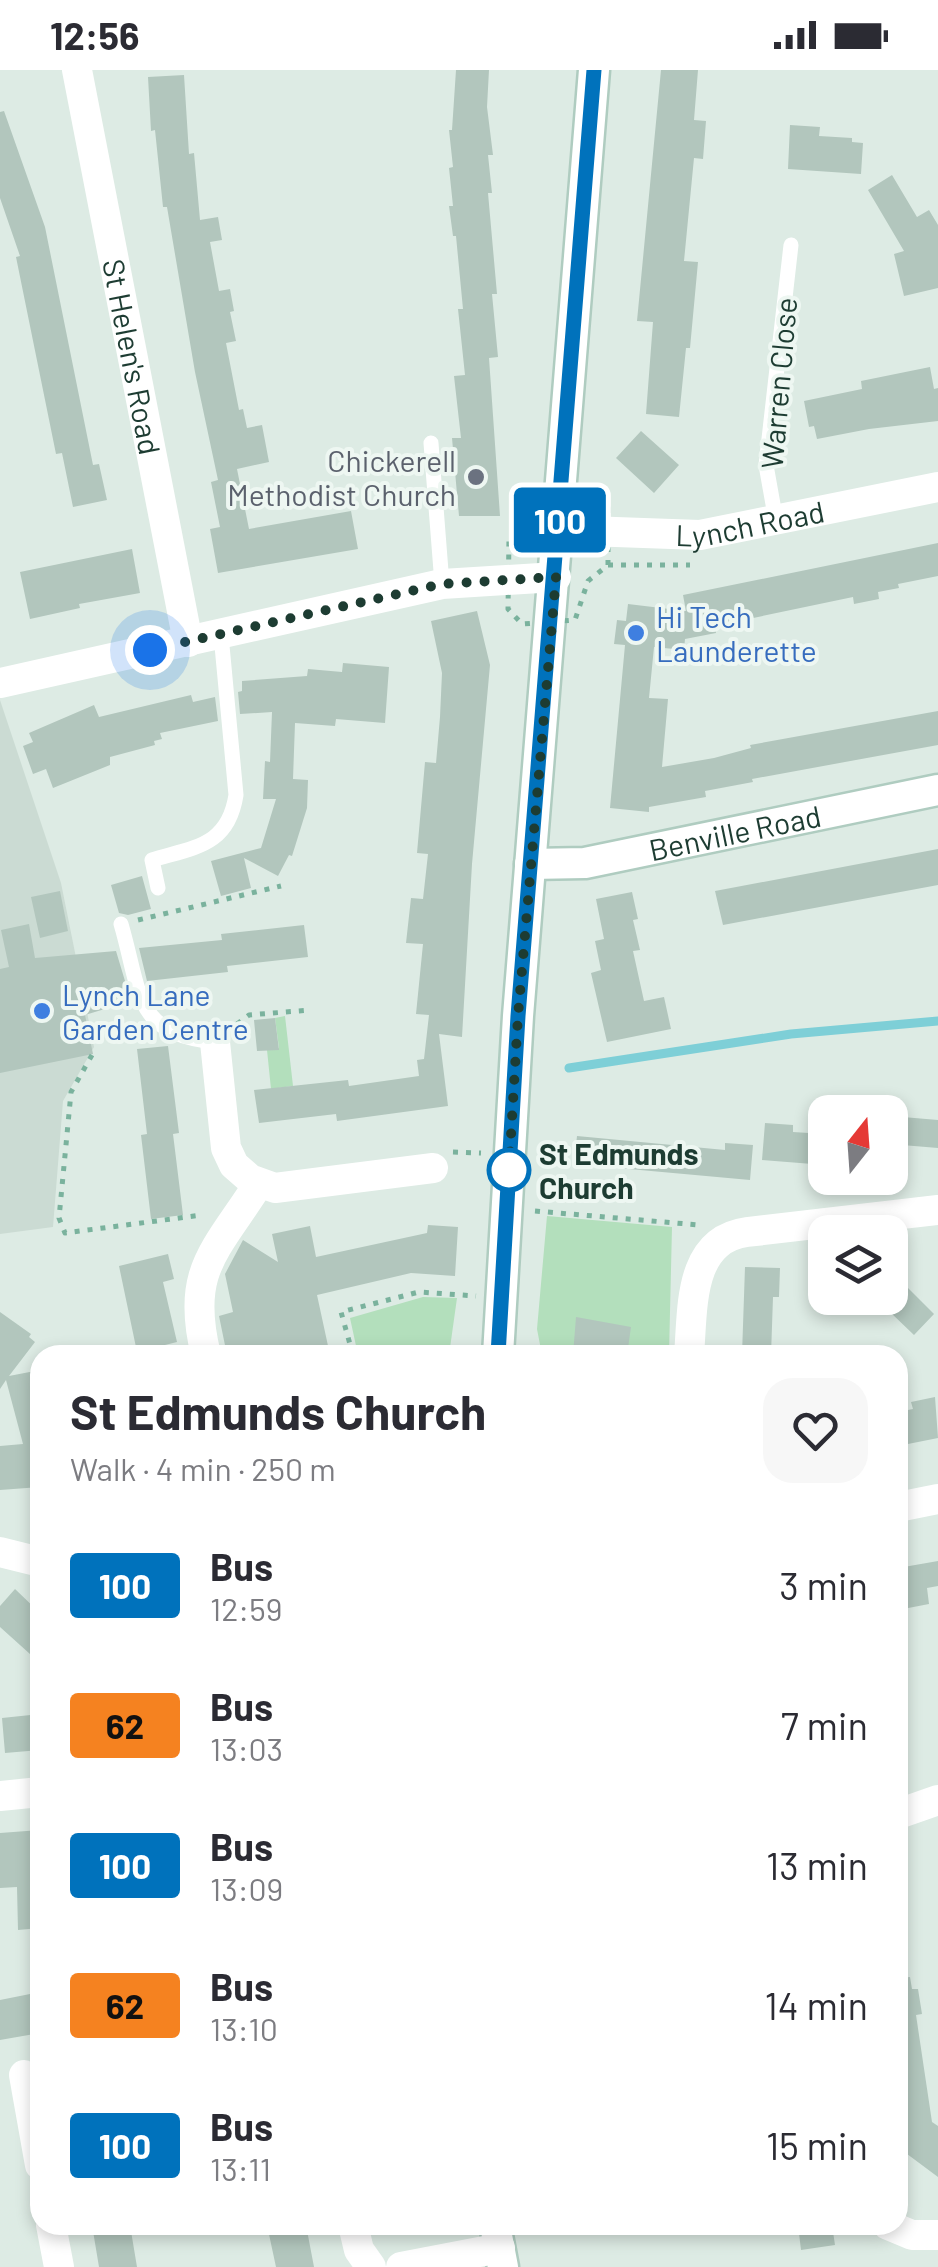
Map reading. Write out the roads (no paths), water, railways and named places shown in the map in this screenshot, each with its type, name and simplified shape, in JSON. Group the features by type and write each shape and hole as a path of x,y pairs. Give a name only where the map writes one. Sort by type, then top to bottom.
{"street":[{"name":"St Helen's Road","path":"77,70 188,642"},
{"path":"499,1345 530,864 594,70"},
{"name":"Lynch Road","path":"559,530 700,535 938,487"},
{"path":"0,683 442,584 556,577"},
{"name":"Benville Road","path":"530,864 585,862 938,790"},
{"path":"215,1042 226,1148 238,1170 258,1184 275,1188 433,1168"},
{"path":"204,1345 198,1322 199,1287 207,1263 258,1184"},
{"path":"690,1345 701,1265 724,1237 938,1210"},
{"path":"908,1505 938,1499"},
{"path":"0,1796 30,1793"},
{"path":"908,1810 938,1800"},
{"path":"21,2075 30,2118"},
{"path":"908,2232 938,2234"},
{"path":"53,2235 59,2267"},
{"path":"355,2235 370,2267"},
{"path":"401,2267 499,2247"}],"lane":[{"name":"Warren Close","path":"776,521 766,465 791,245"},
{"path":"430,443 442,584"},
{"path":"158,888 152,860 204,844 225,830 231,818 236,794 222,635"},
{"path":"121,924 151,1018 180,1037 215,1042"}],"waterway":[{"path":"569,1068 791,1034 938,1021"}],"place":[{"name":"Chickerell Methodist Church","path":"476,477"},
{"name":"Hi Tech Launderette","path":"636,633"},
{"name":"Lynch Lane Garden Centre","path":"42,1011"},
{"name":"St Edmunds Church","path":"509,1170"}]}
